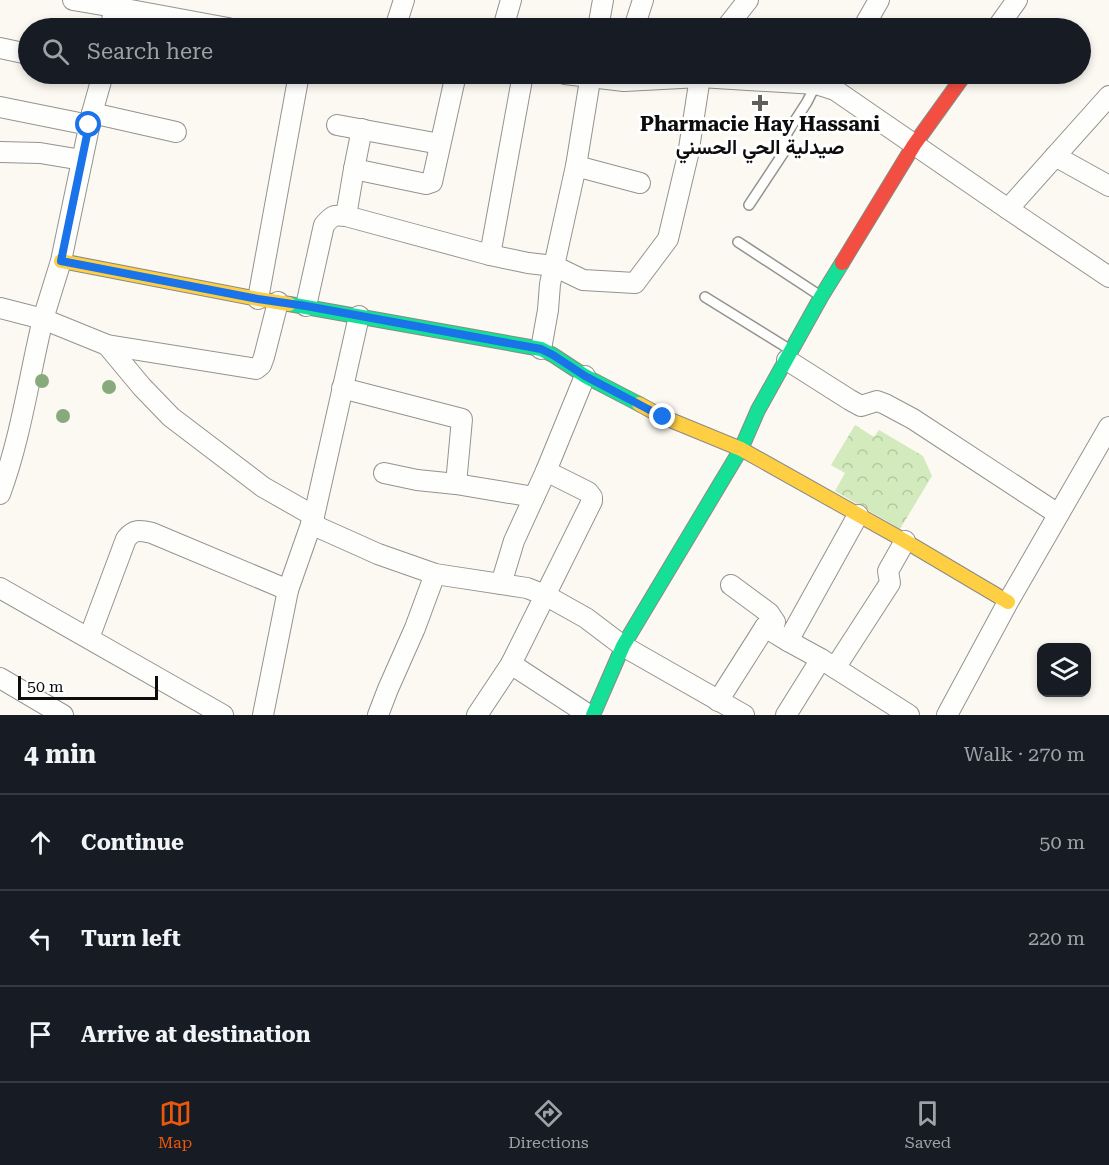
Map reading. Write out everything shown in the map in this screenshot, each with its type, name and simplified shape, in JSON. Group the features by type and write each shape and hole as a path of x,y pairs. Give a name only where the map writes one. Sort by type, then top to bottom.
{"street":[{"path":"73,0 114,3 182,18"},
{"path":"398,18 404,0"},
{"path":"506,18 511,0"},
{"path":"600,18 603,0"},
{"path":"637,18 643,0"},
{"path":"734,18 748,0"},
{"path":"869,18 879,0"},
{"path":"1004,18 1017,0"},
{"path":"112,18 114,3"},
{"path":"0,48 18,52"},
{"path":"0,494 4,470 19,430 43,319 61,261 100,84"},
{"path":"0,308 43,319 107,345 256,369 261,365 264,357 268,301 298,84"},
{"path":"354,169 430,183 454,84"},
{"path":"490,255 521,84"},
{"path":"541,349 550,284 576,166 590,84"},
{"path":"306,306 324,225 334,215 346,216 490,255 555,266 583,280 635,283 668,239 688,155 693,84"},
{"path":"832,84 914,145 1109,276"},
{"path":"511,664 591,715 623,646 741,449 758,410 822,297 914,145 957,84"},
{"path":"1008,209 1108,99"},
{"path":"0,107 176,132"},
{"path":"337,125 440,144"},
{"path":"346,216 362,129"},
{"path":"0,152 40,153 82,160"},
{"path":"1055,156 1109,186"},
{"path":"576,166 640,183"},
{"path":"61,261 268,301 541,349 585,376 663,417 741,449 1008,602"},
{"path":"263,715 288,590 312,520 359,316"},
{"path":"107,345 142,387 185,430 312,520 378,554 435,574 527,588 545,595 586,618 623,646 744,715"},
{"path":"789,355 861,406 877,402 913,419 1058,514"},
{"path":"501,585 514,541 585,376"},
{"path":"342,388 462,419 456,483"},
{"path":"947,715 1008,602 1109,427"},
{"path":"477,715 511,664 584,519 592,497 588,492 546,471"},
{"path":"384,474 456,483 534,497"},
{"path":"788,641 858,514"},
{"path":"89,638 126,539 135,531 152,533 288,590"},
{"path":"786,715 890,583 888,571 905,542"},
{"path":"378,715 416,628 435,574"},
{"path":"718,701 765,627 775,622 769,613 731,585"},
{"path":"0,588 223,715"},
{"path":"765,627 828,663 909,715"},
{"path":"0,678 63,715"}],"lane":[{"path":"749,205 786,149 787,133 807,102 830,84"},
{"path":"738,242 822,297"},
{"path":"705,297 789,355"}],"green space":[{"path":"855,425 874,437 879,430 923,456 932,476 900,529 835,491 845,473 831,465"}],"traffic: fast":[{"path":"593,715 623,646 741,449 758,410 842,263"},
{"path":"289,304 541,349 585,376 639,404"}],"traffic: slow":[{"path":"61,261 289,304"},
{"path":"639,404 663,417 741,449 1008,602"}],"traffic: jam":[{"path":"842,263 914,145 958,84"}],"place":[{"name":"Pharmacie Hay Hassani صيدلية الحي الحسني","path":"760,103"}],"route":[{"path":"89,125 61,261 258,299 541,349 585,376 663,417"}]}
